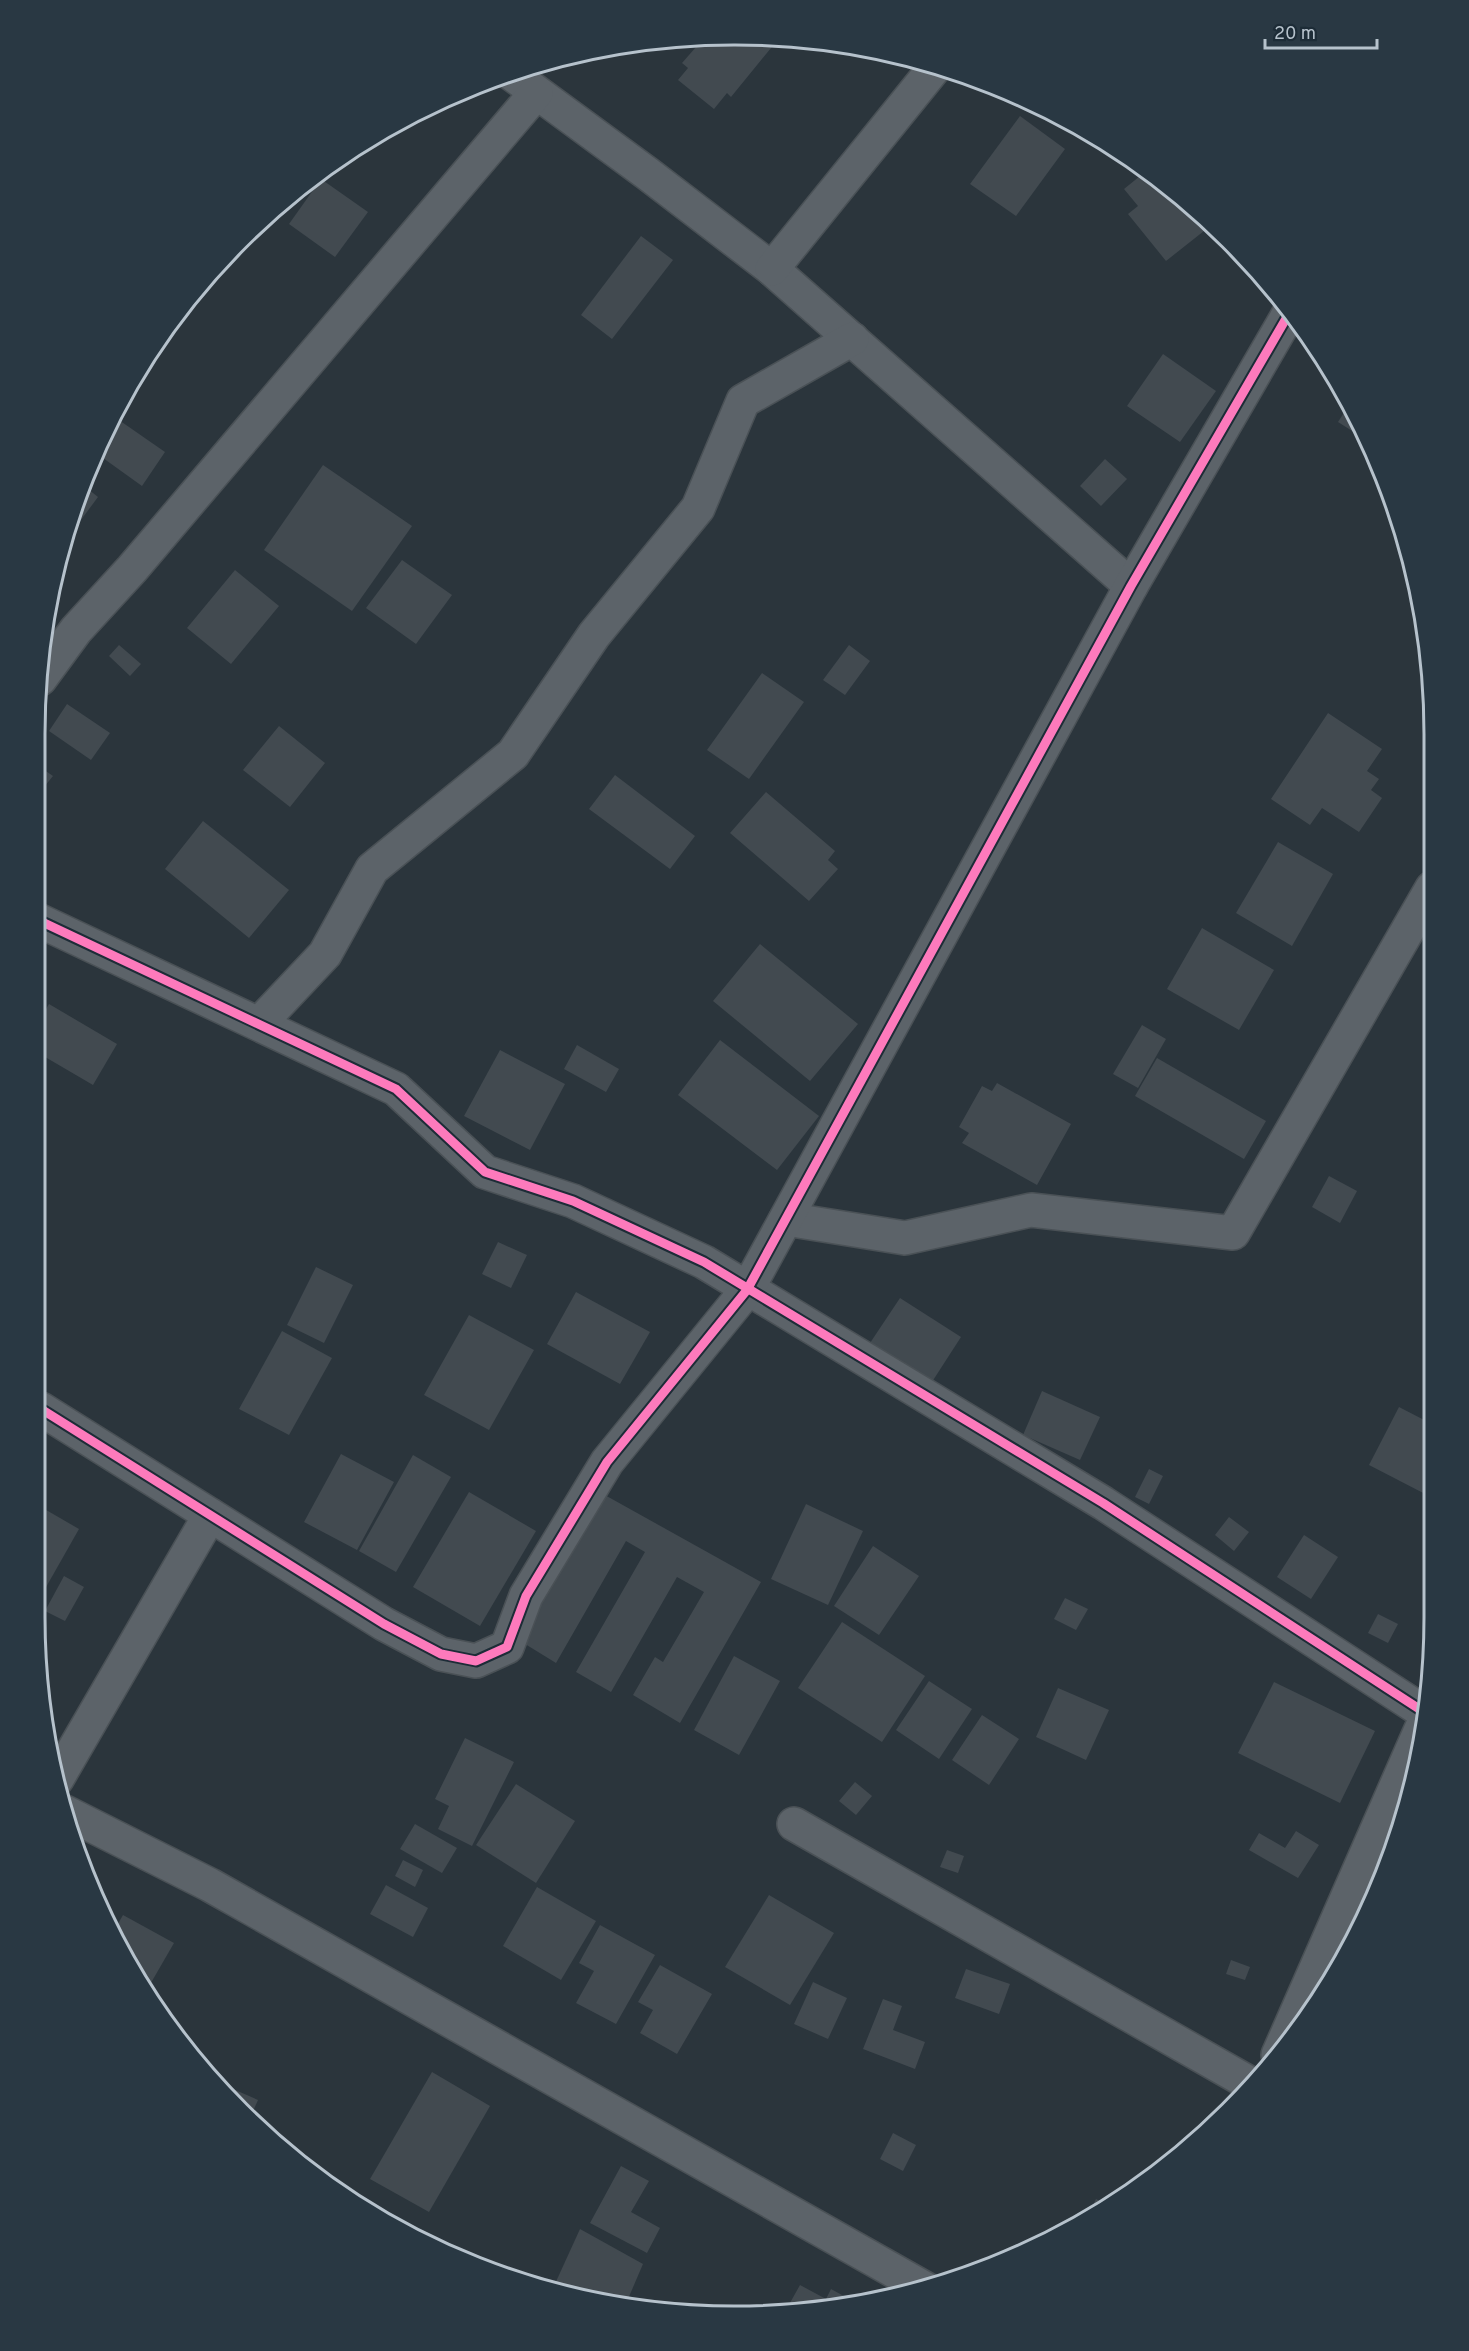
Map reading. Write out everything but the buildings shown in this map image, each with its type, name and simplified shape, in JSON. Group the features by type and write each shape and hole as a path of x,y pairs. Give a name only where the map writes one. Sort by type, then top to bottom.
{"street":[{"path":"772,269 930,74"},
{"path":"520,80 772,269 1131,586"},
{"path":"48,668 76,630 132,569 536,93"},
{"path":"45,1412 384,1624 441,1654 476,1661 507,1647 526,1596 607,1462 747,1290 1131,586 1285,320"},
{"path":"259,1024 325,954 372,869 513,753 594,635 698,508 743,401 852,339"},
{"path":"786,1219 905,1238 1031,1210 1233,1233 1424,902"},
{"path":"45,923 396,1089 485,1172 573,1202 704,1262 1103,1503 1417,1710"},
{"path":"62,1770 210,1515"},
{"path":"1293,2021 1411,1750"},
{"path":"75,1817 210,1885 915,2283"},
{"path":"794,1824 1244,2080"}],"cycle path":[{"path":"45,1412 384,1624 441,1654 476,1661 507,1647 526,1596 607,1462 747,1290 1131,586 1285,320"},
{"path":"45,923 396,1089 485,1172 573,1201 704,1262 1103,1503 1418,1708"}]}
